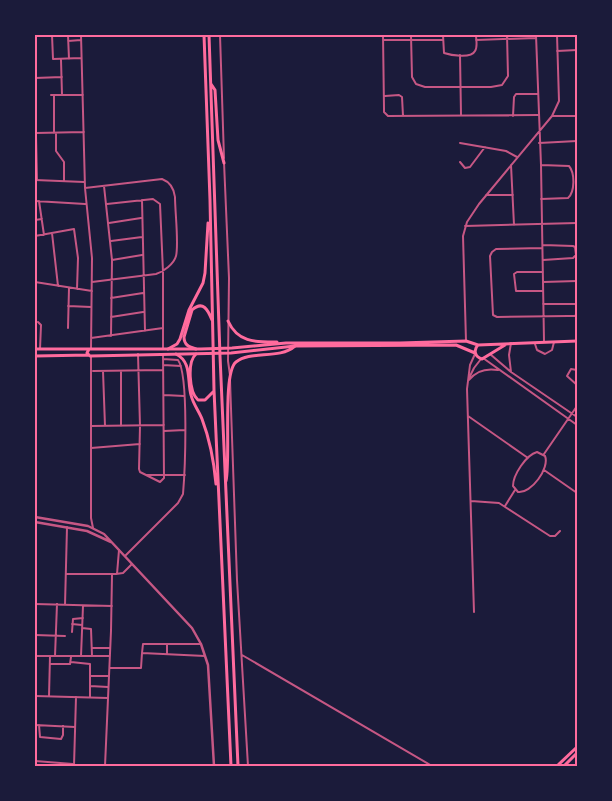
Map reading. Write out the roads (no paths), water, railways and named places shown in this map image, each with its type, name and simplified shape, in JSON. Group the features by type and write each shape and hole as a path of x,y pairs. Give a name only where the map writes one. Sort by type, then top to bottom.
{"main road":[{"path":"204,35 214,390 232,766"},
{"path":"209,35 225,486 238,766"},
{"path":"211,84 215,90 218,140 224,163"},
{"path":"168,349 174,346 180,339 189,310 203,283 210,200"},
{"path":"196,351 187,346 184,341 192,310 199,306 204,306 207,308 213,322"},
{"path":"228,321 234,331 248,340 256,342 292,341 305,343"},
{"path":"231,350 286,343 400,343 466,340 478,345 577,341"},
{"path":"35,356 163,354 176,351 295,346 456,345 483,358 510,343"},
{"path":"485,344 488,347 489,354"},
{"path":"475,353 475,348 478,345"},
{"path":"225,486 228,463 230,376 234,363 241,359 282,353 295,346"},
{"path":"35,349 168,349 176,351 186,364 190,394 204,425 215,468 220,527"},
{"path":"91,349 91,355"},
{"path":"91,349 87,352 91,355"},
{"path":"196,351 190,363 193,394 198,400 205,400 214,390"},
{"path":"557,766 577,747"},
{"path":"564,766 577,753"}],"street":[{"path":"52,35 53,59 82,58"},
{"path":"68,35 69,58"},
{"path":"81,35 84,182 92,252 91,349"},
{"path":"220,35 237,580 248,766"},
{"path":"383,35 384,108 386,114 391,116 538,115"},
{"path":"411,35 412,77 415,83 422,86 491,88 505,82 508,72 507,35"},
{"path":"442,35 445,53 460,55 474,53 476,49 476,35"},
{"path":"466,340 463,236 465,226 469,218 511,164 552,116 559,101 557,35"},
{"path":"476,40 536,37 538,132 542,199 544,341"},
{"path":"68,41 81,40"},
{"path":"383,40 442,40"},
{"path":"558,51 577,50"},
{"path":"460,55 460,115"},
{"path":"61,59 62,95"},
{"path":"35,78 62,77"},
{"path":"35,92 36,180 84,182"},
{"path":"513,116 514,97 516,94 537,94"},
{"path":"64,181 64,162 56,151 52,95 83,95"},
{"path":"384,96 402,97 404,116"},
{"path":"552,116 577,116"},
{"path":"36,134 84,132"},
{"path":"539,142 577,141"},
{"path":"460,143 506,151 517,157"},
{"path":"460,162 465,168 470,167 485,147"},
{"path":"511,164 514,225"},
{"path":"541,166 567,165 572,170 573,185 572,193 568,198 542,199"},
{"path":"85,188 159,179 167,182 173,188 175,197 176,256 163,272 92,282"},
{"path":"104,186 112,260 111,336"},
{"path":"486,196 513,195"},
{"path":"107,204 153,199 159,202 163,272 162,349"},
{"path":"142,200 145,331"},
{"path":"35,201 86,204"},
{"path":"39,201 44,235"},
{"path":"109,223 142,218"},
{"path":"35,220 42,219"},
{"path":"465,226 577,223"},
{"path":"35,236 74,229 78,258 77,289"},
{"path":"52,234 58,286"},
{"path":"110,241 142,237"},
{"path":"543,260 574,258 576,248 573,246 496,249 492,252 490,256 493,315 497,317 574,316 577,313"},
{"path":"112,260 143,255"},
{"path":"543,272 517,272 514,274 516,291 543,291"},
{"path":"543,282 577,281"},
{"path":"35,282 92,291"},
{"path":"68,328 69,287"},
{"path":"111,298 143,293"},
{"path":"543,304 577,305"},
{"path":"68,306 92,307"},
{"path":"111,317 144,311"},
{"path":"38,322 41,325 40,349"},
{"path":"91,338 163,328"},
{"path":"535,342 537,350 545,354 552,350 554,341"},
{"path":"510,343 511,372"},
{"path":"474,612 468,381 471,361 475,353"},
{"path":"138,354 139,469 160,482 163,481 164,475 163,354"},
{"path":"489,354 511,372 577,417"},
{"path":"91,355 92,532"},
{"path":"125,556 184,494 185,430 182,366 177,359 163,358"},
{"path":"468,381 474,368 483,358 577,425"},
{"path":"163,365 182,366"},
{"path":"468,381 471,377 487,369 500,371"},
{"path":"577,370 571,369 567,376 577,385"},
{"path":"92,371 163,370"},
{"path":"103,371 105,426"},
{"path":"121,371 121,426"},
{"path":"163,395 184,396"},
{"path":"544,454 577,406"},
{"path":"468,416 528,458"},
{"path":"91,426 164,425"},
{"path":"164,431 185,430"},
{"path":"91,448 118,444 140,444"},
{"path":"535,452 544,454 547,461 544,470 530,489 521,493 516,490 513,486 513,480 528,458 535,452"},
{"path":"544,470 577,493"},
{"path":"146,475 184,475"},
{"path":"505,506 516,490"},
{"path":"471,501 496,502 550,536 556,536 560,531"},
{"path":"35,517 88,526 104,534 192,628 201,644 208,667 214,766"},
{"path":"87,531 91,518"},
{"path":"35,522 92,532 112,543"},
{"path":"65,605 66,527"},
{"path":"118,574 119,550"},
{"path":"66,574 112,575 123,572 133,564"},
{"path":"105,766 110,676 112,575"},
{"path":"35,604 112,606"},
{"path":"55,656 57,604"},
{"path":"81,656 83,605"},
{"path":"72,632 72,624 75,618 82,618"},
{"path":"72,624 92,628 92,656"},
{"path":"35,635 65,636"},
{"path":"167,654 168,643"},
{"path":"110,668 141,668 143,644 201,644"},
{"path":"92,648 110,648"},
{"path":"142,653 205,656"},
{"path":"241,654 432,766"},
{"path":"35,656 110,656"},
{"path":"49,696 50,656"},
{"path":"71,662 72,656"},
{"path":"50,664 69,665 71,662 90,664 90,697"},
{"path":"91,676 110,676"},
{"path":"90,686 109,687"},
{"path":"35,696 108,698"},
{"path":"35,761 74,765 76,697"},
{"path":"35,725 75,727"},
{"path":"39,725 40,737 61,739 63,726"}]}
